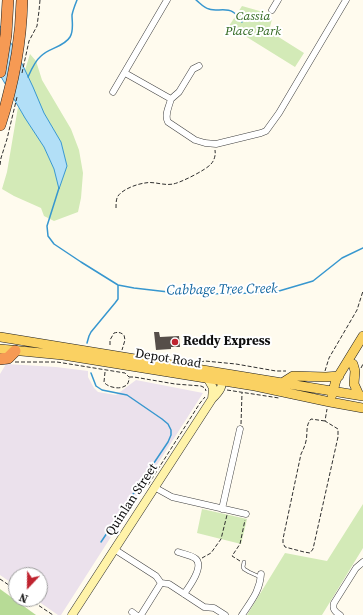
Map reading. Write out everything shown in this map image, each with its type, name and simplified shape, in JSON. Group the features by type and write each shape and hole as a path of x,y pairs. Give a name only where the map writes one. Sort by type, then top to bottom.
{"highway":[{"path":"0,72 8,0"},
{"path":"5,127 4,114 13,78 19,39 22,0"},
{"path":"0,359 14,357"}],"main road":[{"path":"335,391 335,382 363,336"},
{"name":"Depot Road","path":"0,337 361,396"},
{"path":"330,404 335,391 363,348"},
{"name":"Depot Road","path":"0,350 14,357 63,355 204,370 222,381 274,390 330,404 363,408"},
{"path":"353,364 355,371 354,384 361,396"},
{"path":"282,383 293,376 339,376"}],"street":[{"path":"113,92 168,0"},
{"path":"272,10 278,0"},
{"path":"199,66 193,69 179,92 171,99 166,114 168,122 195,140 213,144 261,133 266,130 279,113 346,0"},
{"path":"125,72 171,99"},
{"path":"204,370 212,388 212,399"},
{"name":"Quinlan Street","path":"72,615 151,487 220,389 222,381"},
{"path":"225,509 240,429"},
{"path":"151,487 172,497 246,514"},
{"path":"114,549 156,576 161,583 169,584 207,608 214,608 225,615"},
{"path":"178,552 193,557 198,561 199,565 184,594"},
{"path":"340,615 334,610 334,603 356,568 363,562"},
{"path":"242,615 258,589 260,584 260,575"},
{"path":"141,615 161,583"},
{"path":"204,615 207,608"}],"lane":[{"path":"244,563 243,568 245,570 260,575"}],"path":[{"path":"28,48 31,37 37,26 40,0"},
{"path":"0,165 5,127"},
{"path":"116,208 118,196 123,191 146,182 169,185 175,184 210,166 216,152 213,144"},
{"path":"325,372 329,358 357,310 363,291"},
{"path":"110,345 110,340 114,333 121,333 124,335 125,340 122,350"},
{"path":"14,357 125,373 129,377 175,384 201,386 205,388 207,392 206,395 151,487"},
{"path":"204,370 205,361 236,364 276,371 290,371"},
{"path":"105,372 104,382 109,386 122,387 127,385 129,377"},
{"path":"240,429 242,393"},
{"path":"325,421 330,404"},
{"path":"311,419 325,421 338,429 338,437 314,548 310,553 285,546 283,543 283,538 301,454 305,444 308,422 311,419"},
{"path":"198,561 211,553 221,539 225,509"},
{"path":"244,563 232,556 240,544 246,514"},
{"path":"41,607 53,615"}],"shaded area":[{"path":"6,364 56,367 88,371 88,377 98,392 116,395 136,380 203,393 61,615 58,615 46,607 48,607 48,567 8,567 8,580 0,575 0,374"}],"green space":[{"name":"Cassia Place Park","path":"242,6 263,12 266,17 272,19 269,31 304,53 295,67 229,26"},
{"path":"30,54 36,61 42,80 71,129 79,150 83,173 78,212 54,221 44,216 41,208 2,189 7,172 18,107 44,147 54,169 59,188 67,166 61,142 44,113 25,70"},
{"path":"363,504 363,548 322,615 247,615 285,553 327,561"},
{"path":"202,509 247,519 241,544 197,533"},
{"path":"0,589 8,595 8,607 25,607 36,615 0,615"}],"water":[{"path":"0,26 16,51 44,113 61,142 67,166 59,189 54,169 44,147 0,75"}],"building":[{"path":"154,332 159,332 160,337 179,336 180,347 156,350"}],"waterway":[{"path":"28,77 33,66 44,53 64,43 70,37 73,9 77,0"},
{"path":"196,0 207,8 233,12 242,22"},
{"name":"Cabbage Tree Creek","path":"59,188 47,226 48,236 54,244 118,285 177,293 233,294 279,291 313,281 342,258 363,248"},
{"path":"87,343 91,332 118,299 118,285"},
{"path":"91,373 96,386 102,390 127,395 162,419 168,424 171,430 171,435 168,442 101,542"}],"place":[{"name":"Reddy Express","path":"175,342"}]}
